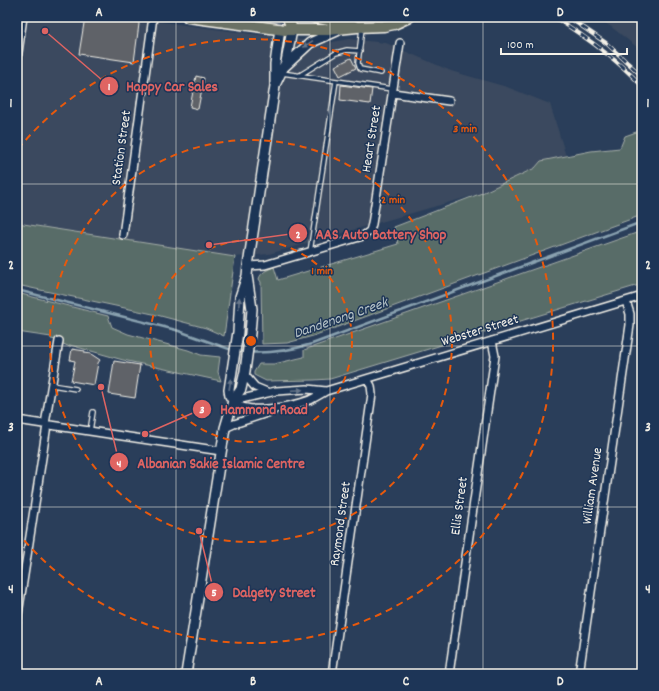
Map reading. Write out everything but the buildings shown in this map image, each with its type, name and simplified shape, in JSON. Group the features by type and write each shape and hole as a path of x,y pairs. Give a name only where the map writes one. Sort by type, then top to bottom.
{"main road":[{"path":"188,17 292,30 338,30 389,25 409,17"},
{"path":"233,401 229,390 238,332 240,298 247,276 275,86 274,64 280,29 285,17"},
{"path":"275,86 283,70 289,50 292,30 288,17"},
{"path":"314,17 359,27"},
{"path":"283,70 310,42 338,30"},
{"path":"186,674 225,428 233,401 240,390 245,373 252,300 247,276"}],"street":[{"path":"17,60 23,17"},
{"name":"Station Street","path":"123,235 153,17"},
{"name":"Heart Street","path":"248,266 263,266 310,252 363,236 371,229 400,43"},
{"path":"393,91 449,101"},
{"name":"Webster Street","path":"225,428 308,400 326,391 642,296"},
{"name":"William Avenue","path":"578,674 630,325 630,314 626,301"},
{"path":"17,620 59,341"},
{"name":"Ellis Street","path":"449,674 495,356 492,341"},
{"path":"245,373 255,387 268,392"},
{"name":"Raymond Street","path":"332,674 372,394 371,386 367,379"},
{"name":"Webster Street","path":"233,401 268,392 308,389 326,391"},
{"name":"Webster Street","path":"233,401 238,405 256,409 284,407"},
{"path":"17,420 221,451"}],"lane":[{"path":"359,27 360,51 358,63 360,68 381,73"},
{"path":"300,75 336,53 347,50 360,51"},
{"path":"283,70 300,75 393,91"},
{"path":"310,252 336,81"},
{"path":"52,385 76,389"},
{"path":"90,431 93,412"}],"shaded area":[{"path":"29,17 125,17 327,43 349,39 386,43 451,71 507,87 550,104 566,156 541,161 535,168 482,193 269,254 235,257 17,223 17,96"},
{"path":"595,17 642,17 642,51 610,26"}],"green space":[{"path":"642,130 642,215 313,336 287,343 262,344 261,282 259,279 267,270 274,267 278,280 398,244 394,227 482,193 535,168 541,161 591,151 620,148 625,136"},
{"path":"17,223 235,257 224,336 206,328 153,314 17,285"},
{"path":"642,231 642,284 330,379 266,381 254,375 254,372 259,364 274,364 304,357 304,350"},
{"path":"17,293 108,316 112,327 128,334 188,350 201,355 220,357 218,372 221,381 123,360 70,345 70,347 61,343 61,341 51,339 51,337 17,332"}],"waterway":[{"name":"Dandenong Creek","path":"237,351 256,353 275,352 312,344 642,222"},
{"name":"Dandenong Creek","path":"17,290 176,330 232,350"}],"railway":[{"path":"554,17 600,48 622,66 642,86"},
{"path":"568,17 606,43 642,76"}],"place":[{"name":"Happy Car Sales","path":"45,31"},
{"name":"AAS Auto Battery Shop","path":"209,245"},
{"name":"Albanian Sakie Islamic Centre","path":"101,387"},
{"name":"Hammond Road","path":"145,434"},
{"name":"Dalgety Street","path":"199,531"}]}
